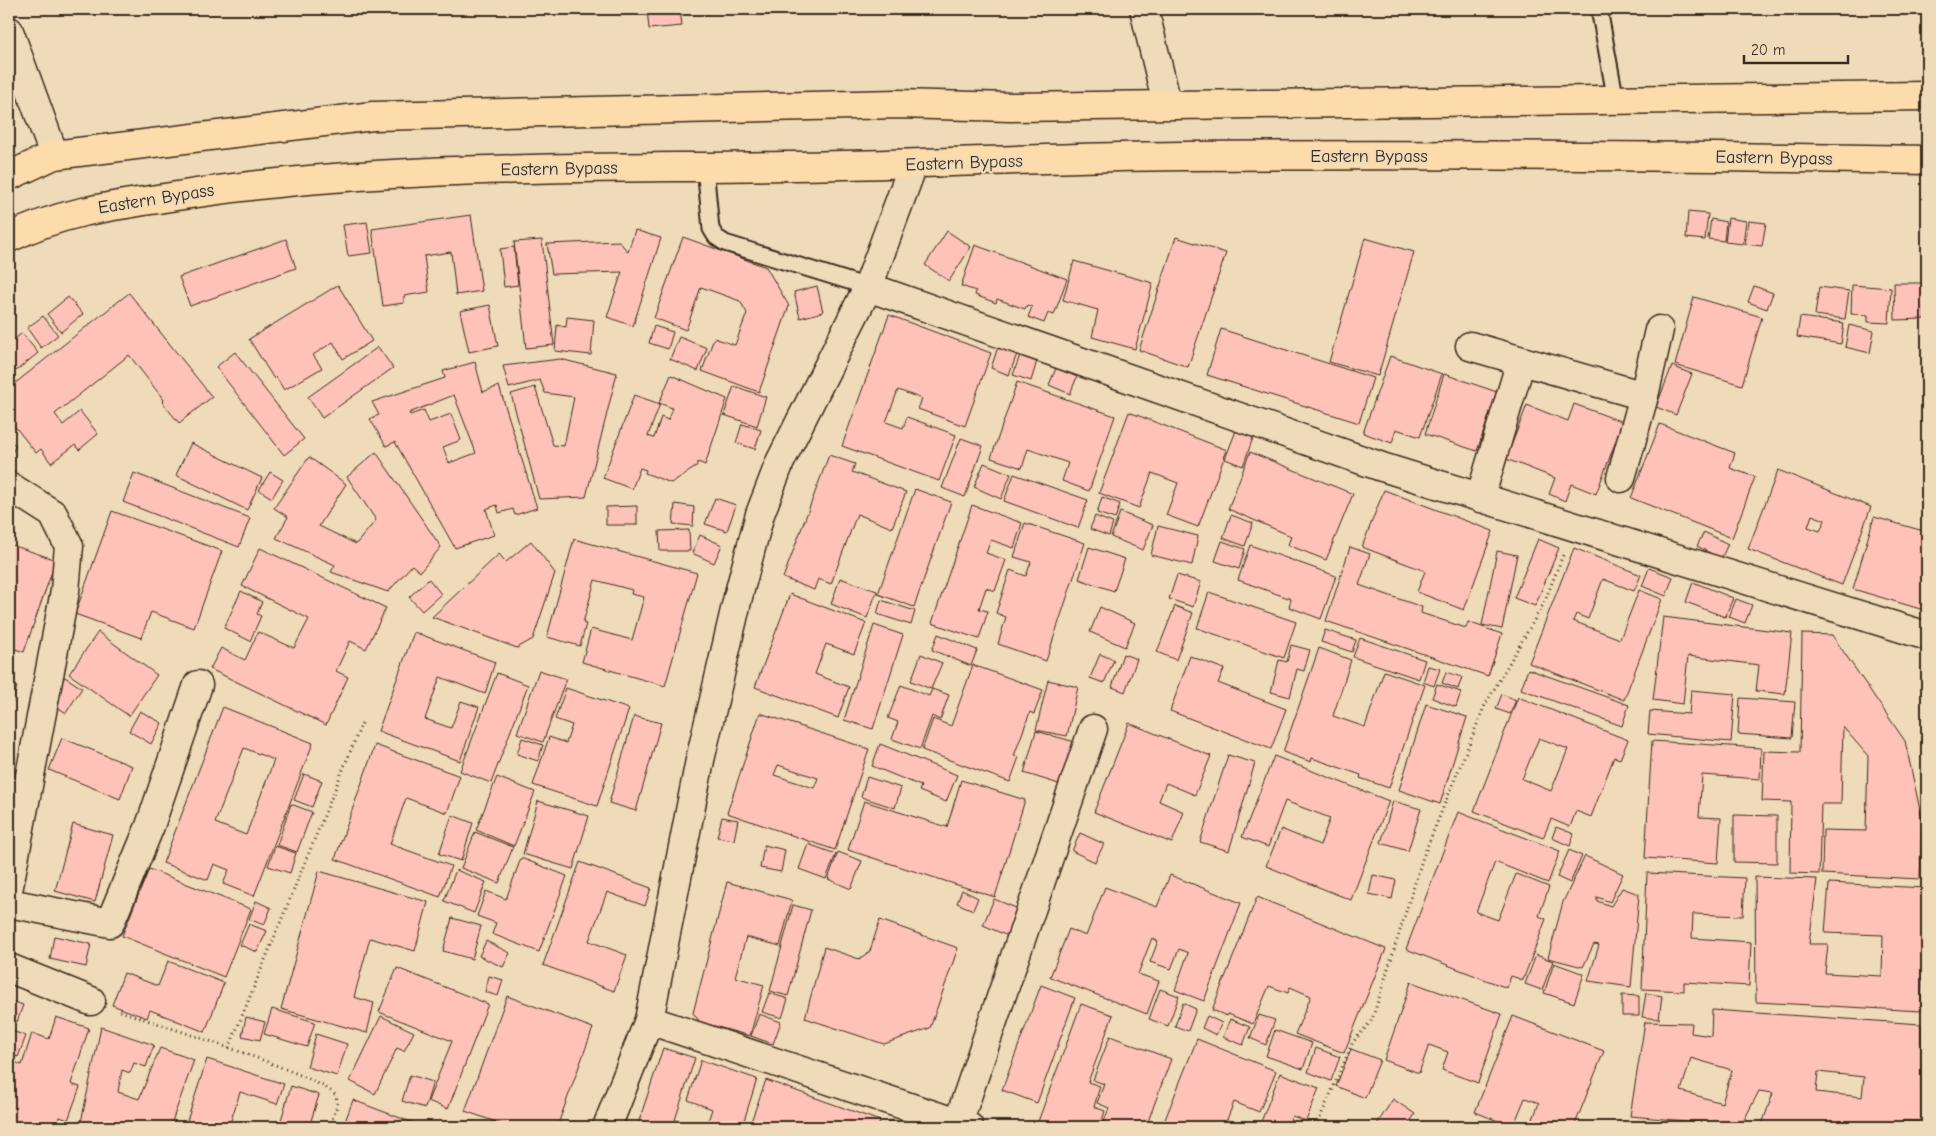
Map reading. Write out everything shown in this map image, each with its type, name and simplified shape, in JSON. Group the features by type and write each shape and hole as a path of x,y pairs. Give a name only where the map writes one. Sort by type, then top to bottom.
{"highway":[{"path":"9,176 54,155 374,116 897,104 1011,107 1927,96"},
{"name":"Eastern Bypass","path":"9,238 40,222 96,209 252,184 436,170 913,165 1176,156 1640,156 1927,160"}],"street":[{"path":"1144,9 1167,104"},
{"path":"9,31 54,155"},
{"path":"607,1127 649,1020 700,760 738,597 760,514 780,462 868,287 913,165"},
{"path":"868,287 1382,467 1927,636"},
{"path":"1621,478 1644,396 1658,330"},
{"path":"1470,346 1644,396"},
{"path":"1480,498 1521,361"},
{"path":"9,486 53,514 69,546 65,591 9,886"},
{"path":"9,903 110,923 150,826 198,685"},
{"path":"649,1020 964,1125 1093,729"},
{"path":"9,968 91,1001"}],"lane":[{"path":"1598,9 1616,101"},
{"path":"705,167 711,229 716,237 725,243 868,287"}],"path":[{"path":"1316,1127 1353,1042 1372,1020 1423,857 1485,705 1544,603 1574,527"},
{"path":"229,1048 362,723"},
{"path":"91,1001 229,1048 319,1083 335,1094 338,1104 329,1127"}],"building":[{"path":"647,9 680,9 682,26 649,29"},
{"path":"732,9 771,9 771,15 733,14"},
{"path":"1688,212 1708,214 1705,240 1686,238"},
{"path":"471,215 482,291 456,295 451,252 424,256 429,292 404,296 404,303 383,306 372,229"},
{"path":"1728,218 1746,221 1743,244 1725,242"},
{"path":"1711,219 1726,222 1724,241 1708,239"},
{"path":"1749,221 1766,223 1762,246 1745,244"},
{"path":"367,222 372,253 348,256 343,225"},
{"path":"635,230 661,238 633,326 607,317 622,272 552,274 547,244 619,241 628,252"},
{"path":"947,231 971,247 949,281 925,265"},
{"path":"683,237 766,267 789,306 759,392 702,371 714,338 735,345 747,313 740,301 701,287 686,330 654,318"},
{"path":"1176,237 1226,253 1188,367 1139,350"},
{"path":"1365,238 1414,252 1378,376 1329,362"},
{"path":"286,239 296,268 190,306 179,277"},
{"path":"542,240 554,345 526,348 514,242"},
{"path":"975,245 1067,279 1054,315 1048,313 1044,323 1028,317 1032,307 1027,305 1025,309 997,299 996,303 975,295 976,291 961,286"},
{"path":"514,247 518,285 504,287 500,249"},
{"path":"1074,261 1153,283 1135,349 1092,337 1098,310 1063,300"},
{"path":"1894,283 1924,283 1925,319 1895,320"},
{"path":"338,285 372,341 343,359 333,342 313,355 322,368 284,390 276,377 274,379 249,339"},
{"path":"1852,285 1891,288 1889,323 1868,322 1868,315 1851,314"},
{"path":"817,286 823,312 800,318 794,292"},
{"path":"1754,286 1773,293 1767,309 1748,302"},
{"path":"1819,287 1849,291 1845,319 1815,315"},
{"path":"129,293 212,397 179,423 162,402 164,400 129,355 55,414 63,425 80,411 98,434 79,450 75,445 51,463 41,449 36,453 9,419 9,388"},
{"path":"68,297 83,314 61,332 47,314"},
{"path":"1694,297 1762,317 1742,385 1675,365"},
{"path":"490,305 498,346 469,352 460,311"},
{"path":"889,315 991,353 965,426 918,409 922,399 898,390 886,422 903,428 907,417 956,435 939,481 842,446"},
{"path":"43,316 58,335 41,348 27,328"},
{"path":"567,317 594,320 591,355 555,351 557,325 566,327"},
{"path":"1800,317 1844,323 1841,344 1797,337"},
{"path":"1849,325 1874,331 1870,353 1845,347"},
{"path":"654,326 673,332 668,349 649,343"},
{"path":"1221,329 1373,378 1359,423 1207,375"},
{"path":"22,333 38,353 16,371 9,362 9,344"},
{"path":"679,337 707,348 698,371 670,359"},
{"path":"378,347 393,368 322,418 308,397"},
{"path":"998,347 1017,354 1009,375 991,368"},
{"path":"235,352 304,439 284,455 216,367"},
{"path":"1020,355 1037,361 1031,381 1013,375"},
{"path":"1390,356 1442,374 1420,437 1396,429 1392,443 1363,433"},
{"path":"560,359 617,373 586,497 539,499 511,394 535,387 553,445 564,446 574,397 545,393 540,380 509,388 503,366"},
{"path":"475,362 483,392 499,386 537,508 515,515 513,509 499,513 497,505 486,509 494,535 455,548 395,442 386,446 370,419 379,415 372,402 445,378 443,371","holes":["454,395 476,453 449,463 443,447 461,440 451,414 429,422 424,410 410,415 409,413"]},
{"path":"1672,366 1692,374 1676,415 1656,407"},
{"path":"1056,368 1077,377 1070,394 1049,385"},
{"path":"1444,374 1497,392 1477,451 1425,434"},
{"path":"671,375 727,399 705,465 698,462 696,467 671,483 645,473 646,470 640,468 632,489 603,478 634,395 660,404 648,436 654,438 661,417 668,420 672,408 659,403"},
{"path":"1017,382 1115,416 1089,491 1062,481 1068,463 1028,449 1022,468 991,458"},
{"path":"734,386 766,397 757,426 724,415"},
{"path":"1574,404 1623,422 1596,494 1571,484 1565,501 1549,494 1555,478 1506,459 1527,405 1568,421"},
{"path":"1129,412 1227,450 1198,527 1166,515 1178,483 1152,473 1139,508 1099,493"},
{"path":"742,424 761,430 755,449 736,443"},
{"path":"1660,424 1735,453 1730,468 1755,477 1732,538 1631,498"},
{"path":"1237,428 1254,435 1243,466 1225,459"},
{"path":"961,438 983,446 965,497 942,488"},
{"path":"9,441 16,445 9,459"},
{"path":"191,443 262,478 247,510 176,475"},
{"path":"376,452 441,547 420,572 412,565 388,592 331,572 335,565 276,538 288,517 274,508 309,457 346,484 319,526 356,544 376,520 347,477"},
{"path":"1250,452 1353,494 1326,560 1288,545 1291,536 1228,509"},
{"path":"829,455 855,464 852,472 906,492 892,528 857,514 831,584 818,579 814,590 783,578"},
{"path":"984,463 1011,474 1001,499 974,487"},
{"path":"1778,470 1871,507 1842,585 1748,549","holes":["1812,515 1825,520 1820,531 1808,527"]},
{"path":"270,472 283,480 272,498 259,490"},
{"path":"134,473 250,518 239,547 123,502"},
{"path":"1014,474 1088,500 1078,528 1004,501"},
{"path":"915,489 951,502 914,607 878,594"},
{"path":"1384,490 1493,531 1464,610 1417,592 1425,571 1362,547"},
{"path":"1102,497 1120,504 1115,519 1097,513"},
{"path":"715,498 736,505 727,531 705,524"},
{"path":"675,504 694,507 693,526 673,524"},
{"path":"972,505 1022,523 1014,548 991,540 986,553 1006,560 995,591 986,588 979,609 988,611 979,639 932,623"},
{"path":"637,506 637,525 606,525 606,507"},
{"path":"112,511 222,551 194,628 151,612 141,638 75,614"},
{"path":"1120,512 1153,525 1143,550 1111,537"},
{"path":"1231,515 1253,523 1245,546 1223,538"},
{"path":"1095,516 1113,523 1109,536 1090,529"},
{"path":"1874,517 1927,532 1927,611 1853,589"},
{"path":"1025,523 1085,543 1046,661 998,644 1006,617 996,613 1010,570 1026,576 1031,562 1014,557"},
{"path":"1158,526 1198,536 1192,565 1151,555"},
{"path":"689,530 690,551 660,551 659,531"},
{"path":"1704,532 1728,544 1721,559 1697,546"},
{"path":"700,535 722,545 714,563 692,553"},
{"path":"574,539 697,573 665,686 582,662 591,629 632,640 644,597 631,594 632,590 595,580 583,623 586,624 580,646 547,637"},
{"path":"1538,539 1559,548 1535,606 1514,598"},
{"path":"531,541 555,573 533,639 517,648 432,617 499,554 506,562"},
{"path":"1222,541 1245,549 1239,569 1215,561"},
{"path":"9,544 56,560 24,652 9,647"},
{"path":"1250,545 1336,576 1321,619 1289,607 1291,599 1238,580"},
{"path":"1089,547 1125,559 1114,591 1079,579"},
{"path":"1350,547 1370,554 1359,585 1422,607 1421,613 1466,628 1468,622 1502,634 1488,676 1326,621"},
{"path":"260,548 386,608 366,649 350,641 336,671 348,677 326,725 210,669 221,648 245,660 258,632 294,648 309,619 242,586"},
{"path":"1574,548 1641,575 1634,591 1603,579 1588,619 1576,614 1573,621 1620,639 1639,590 1662,599 1624,700 1529,663"},
{"path":"1497,551 1517,555 1502,629 1482,625"},
{"path":"1649,568 1673,577 1666,596 1642,586"},
{"path":"1177,575 1201,582 1193,607 1169,599"},
{"path":"840,578 877,591 867,618 831,604"},
{"path":"429,579 441,594 422,611 409,597"},
{"path":"1693,582 1733,598 1725,617 1686,602"},
{"path":"241,591 262,602 257,614 261,616 250,641 224,628"},
{"path":"1209,592 1296,622 1284,658 1197,628"},
{"path":"790,594 866,623 854,654 826,644 815,674 849,687 838,718 755,687"},
{"path":"1736,599 1752,605 1745,623 1729,617"},
{"path":"881,600 915,611 911,625 877,614"},
{"path":"1175,606 1193,613 1176,660 1157,652"},
{"path":"1100,607 1135,623 1125,647 1090,632"},
{"path":"1663,617 1792,633 1785,694 1756,691 1759,665 1688,656 1683,704 1653,700"},
{"path":"874,625 903,635 873,729 844,720"},
{"path":"1325,630 1356,640 1352,652 1321,642"},
{"path":"98,632 157,675 129,716 69,674"},
{"path":"414,632 495,662 485,694 440,677 425,719 451,728 461,701 479,707 460,761 378,731"},
{"path":"938,634 977,650 971,666 932,650"},
{"path":"1802,634 1832,635 1905,741 1922,819 1920,879 1822,874 1823,830 1866,831 1868,756 1843,727 1841,804 1821,804 1819,874 1790,873 1791,802 1762,801 1764,751 1800,752"},
{"path":"1360,638 1425,660 1419,679 1353,657"},
{"path":"1291,645 1310,650 1304,671 1297,669 1290,697 1271,692 1279,660 1287,662"},
{"path":"1319,648 1351,660 1333,716 1365,727 1384,671 1425,685 1389,788 1360,778 1361,775 1312,758 1311,762 1283,752"},
{"path":"921,654 942,663 931,689 911,681"},
{"path":"1100,654 1114,660 1104,683 1090,678"},
{"path":"1123,654 1137,659 1125,692 1112,687"},
{"path":"1190,656 1224,669 1218,683 1286,709 1271,749 1170,711"},
{"path":"973,665 1043,690 1034,714 1030,712 1014,756 1019,757 1010,782 922,750 933,719 951,726"},
{"path":"1428,666 1440,669 1434,686 1423,682"},
{"path":"1528,669 1629,705 1622,726 1521,689"},
{"path":"539,670 566,679 543,742 517,733"},
{"path":"1446,672 1462,677 1458,689 1442,683"},
{"path":"497,673 528,685 491,783 460,771"},
{"path":"65,677 82,688 66,713 49,701"},
{"path":"1048,680 1078,687 1067,736 1036,730"},
{"path":"9,684 17,687 9,712"},
{"path":"1437,684 1461,692 1456,707 1432,698"},
{"path":"901,685 929,696 932,689 949,695 940,720 932,716 920,749 892,739 898,722 888,718"},
{"path":"566,688 629,709 597,806 533,785 549,737 566,743 572,725 555,719"},
{"path":"1691,690 1735,694 1731,742 1648,734 1650,711 1689,714"},
{"path":"1502,694 1516,700 1510,714 1496,709"},
{"path":"1518,697 1628,740 1620,759 1614,757 1591,817 1576,811 1570,827 1551,819 1543,838 1474,811","holes":["1539,738 1568,749 1551,791 1522,779"]},
{"path":"1740,698 1795,702 1792,738 1738,734"},
{"path":"1426,704 1467,717 1440,804 1399,790"},
{"path":"223,707 313,743 254,896 223,884 229,870 214,864 208,880 163,863","holes":["244,748 274,760 246,835 215,823"]},
{"path":"140,711 162,723 151,744 129,731"},
{"path":"760,713 869,749 835,850 727,813","holes":["778,765 818,778 814,788 774,775"]},
{"path":"634,716 661,723 636,811 609,803"},
{"path":"1129,723 1211,756 1195,795 1166,783 1159,801 1184,812 1172,843 1094,812"},
{"path":"1036,731 1075,742 1062,785 1024,773"},
{"path":"62,738 132,766 120,799 49,770"},
{"path":"522,738 543,745 538,761 517,754"},
{"path":"1652,741 1761,748 1760,779 1702,775 1699,817 1721,818 1718,863 1645,858"},
{"path":"880,744 957,775 946,802 919,791 921,786 872,766"},
{"path":"375,745 460,776 447,813 406,798 390,844 451,866 440,897 335,859"},
{"path":"1228,755 1255,763 1229,851 1200,842"},
{"path":"1274,756 1389,801 1351,900 1266,866 1281,829 1320,845 1330,818 1285,801 1268,847 1242,837"},
{"path":"304,774 322,781 312,807 294,800"},
{"path":"497,777 535,792 514,846 476,830"},
{"path":"867,777 901,788 895,808 861,797"},
{"path":"961,780 1025,800 995,897 848,850 864,801 947,827"},
{"path":"538,801 589,816 573,869 523,854"},
{"path":"1393,801 1421,809 1408,851 1381,843"},
{"path":"291,804 312,812 297,852 277,845"},
{"path":"1458,812 1560,851 1548,883 1495,862 1476,912 1498,920 1516,874 1549,887 1539,916 1546,919 1523,980 1511,976 1507,988 1406,949"},
{"path":"452,815 473,823 461,861 439,854"},
{"path":"1734,815 1777,816 1777,863 1734,862"},
{"path":"722,817 738,820 734,840 717,837"},
{"path":"73,824 113,835 95,902 55,891"},
{"path":"1556,827 1574,834 1570,846 1552,838"},
{"path":"475,832 513,847 499,883 461,868"},
{"path":"1080,833 1104,844 1095,862 1072,851"},
{"path":"808,844 836,854 826,879 799,869"},
{"path":"764,845 785,850 781,872 760,868"},
{"path":"275,846 296,853 290,873 268,866"},
{"path":"1569,850 1582,856 1570,883 1557,877"},
{"path":"838,852 862,861 851,889 828,879"},
{"path":"1585,856 1623,874 1610,902 1597,897 1597,901 1611,906 1622,888 1639,894 1631,987 1588,981 1599,945 1594,944 1583,967 1548,958 1563,902"},
{"path":"521,858 567,876 539,952 492,934 496,923 477,916 486,891 506,899"},
{"path":"580,862 651,888 645,906 607,892 589,941 627,955 614,991 543,965"},
{"path":"149,869 251,909 224,977 122,936"},
{"path":"456,870 486,882 474,913 444,901"},
{"path":"319,871 428,902 415,951 370,938 354,997 374,1003 367,1033 281,1009"},
{"path":"1647,873 1745,878 1743,916 1693,914 1692,938 1751,942 1749,986 1684,982 1684,991 1642,989"},
{"path":"1170,875 1241,903 1204,1001 1175,990 1188,953 1179,949 1171,969 1150,962 1158,941 1152,938 1138,974 1159,981 1147,1014 1050,977 1069,929 1086,936 1105,887 1157,907"},
{"path":"1373,875 1396,880 1392,899 1369,894"},
{"path":"1755,877 1817,879 1809,944 1828,944 1825,973 1882,976 1883,935 1825,933 1829,883 1925,888 1921,1011 1756,1002"},
{"path":"727,882 792,900 780,946 746,937 735,977 764,985 750,1036 700,1022 693,1013"},
{"path":"962,890 978,898 973,910 957,903"},
{"path":"1257,897 1386,949 1344,1053 1295,1034 1311,996 1290,987 1288,993 1269,986 1253,1024 1212,1010"},
{"path":"994,899 1021,910 1010,937 983,925"},
{"path":"256,901 271,908 264,925 249,919"},
{"path":"793,905 811,910 788,996 770,991"},
{"path":"452,918 481,926 472,959 443,951"},
{"path":"880,920 958,948 930,1028 884,1044 805,1018 824,947 859,959 870,951"},
{"path":"249,924 267,931 257,952 240,945"},
{"path":"54,936 91,944 86,967 50,959"},
{"path":"486,941 510,953 503,967 479,956"},
{"path":"1536,955 1553,961 1542,990 1525,984"},
{"path":"168,961 224,983 205,1032 150,1010 147,1018 112,1005 124,973 158,986"},
{"path":"1554,963 1584,974 1574,1003 1544,993"},
{"path":"397,968 488,1004 448,1109 428,1101 452,1041 379,1012"},
{"path":"489,976 503,980 498,996 485,992"},
{"path":"1411,982 1502,1014 1478,1083 1442,1070 1448,1052 1429,1045 1419,1073 1384,1060"},
{"path":"1041,985 1075,998 1037,1103 1002,1090"},
{"path":"1160,989 1179,996 1168,1026 1149,1019"},
{"path":"769,993 788,999 782,1018 762,1012"},
{"path":"1646,993 1662,996 1659,1019 1642,1017"},
{"path":"1622,995 1639,996 1639,1016 1622,1016"},
{"path":"507,996 593,1028 557,1127 510,1127 465,1111"},
{"path":"9,1000 23,1005 17,1022 9,1020"},
{"path":"1183,1003 1196,1009 1188,1031 1175,1026"},
{"path":"1081,1004 1113,1015 1088,1082 1100,1086 1094,1107 1105,1111 1100,1127 1036,1127"},
{"path":"272,1009 315,1022 307,1047 264,1034"},
{"path":"1712,1010 1921,1024 1921,1121 1903,1121 1901,1127 1761,1127 1773,1093 1759,1091 1741,1126 1630,1116 1645,1022 1692,1023 1691,1033 1711,1036","holes":["1691,1058 1732,1070 1722,1103 1681,1091","1818,1072 1864,1077 1862,1097 1816,1092"]},
{"path":"759,1014 781,1022 773,1044 751,1036"},
{"path":"1259,1015 1275,1020 1266,1045 1250,1038"},
{"path":"381,1016 414,1032 404,1051 397,1048 375,1094 350,1081"},
{"path":"1207,1016 1222,1023 1216,1035 1202,1028"},
{"path":"1513,1016 1604,1051 1574,1127 1530,1127 1539,1103 1525,1098 1513,1127 1475,1112"},
{"path":"56,1017 89,1028 71,1084 80,1087 68,1120 60,1117 56,1127 9,1127 9,1060 22,1065 32,1033 49,1039"},
{"path":"246,1017 265,1022 260,1040 242,1036"},
{"path":"1230,1019 1250,1027 1243,1045 1223,1037"},
{"path":"101,1027 154,1045 146,1067 134,1063 130,1073 122,1070 118,1092 139,1099 160,1048 194,1060 170,1127 80,1127"},
{"path":"9,1030 26,1036 18,1057 9,1054"},
{"path":"1275,1030 1312,1043 1303,1069 1266,1056"},
{"path":"316,1034 347,1044 337,1076 307,1067"},
{"path":"1110,1036 1171,1059 1146,1127 1112,1127 1103,1124 1109,1108 1097,1103 1104,1084 1093,1080"},
{"path":"1197,1039 1276,1071 1259,1112 1234,1102 1224,1127 1162,1127"},
{"path":"663,1048 695,1058 675,1120 698,1127 637,1127"},
{"path":"1316,1048 1340,1057 1331,1081 1308,1072"},
{"path":"1351,1049 1380,1060 1365,1098 1336,1086"},
{"path":"207,1059 284,1084 277,1104 240,1092 229,1127 185,1127"},
{"path":"701,1060 757,1079 742,1127 706,1127 712,1109 688,1100"},
{"path":"1280,1073 1319,1088 1306,1121 1292,1116 1289,1124 1297,1127 1259,1127"},
{"path":"410,1075 433,1082 425,1108 402,1101"},
{"path":"766,1080 880,1121 878,1127 749,1127"},
{"path":"291,1086 319,1095 309,1127 279,1127"},
{"path":"1393,1099 1415,1114 1407,1127 1382,1127 1377,1124"},
{"path":"353,1100 424,1127 343,1127"},
{"path":"888,1120 908,1127 886,1127"}]}
